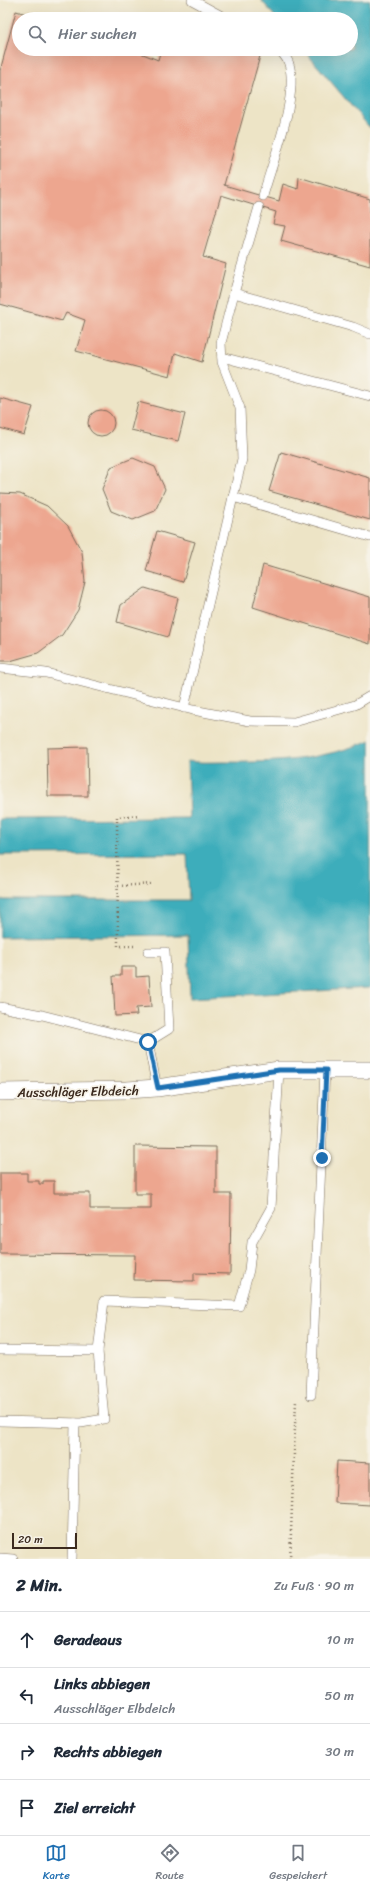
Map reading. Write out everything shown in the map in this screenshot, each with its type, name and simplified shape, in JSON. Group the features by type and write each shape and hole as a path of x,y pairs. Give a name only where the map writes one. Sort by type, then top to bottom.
{"street":[{"name":"Ausschläger Elbdeich","path":"0,1092 105,1091 158,1088 279,1070 370,1070"}],"lane":[{"path":"192,0 214,12"},
{"path":"262,196 289,108 293,82 289,62 284,56"},
{"path":"184,708 242,459 240,408 227,377 222,356 221,343 259,207"},
{"path":"234,294 353,327 370,334"},
{"path":"222,356 370,396"},
{"path":"233,497 370,537"},
{"path":"0,668 46,673 184,708 250,720 294,722 355,705 370,696"},
{"path":"0,1007 42,1015 148,1042 169,1029 165,952 148,952"},
{"path":"148,1042 158,1088"},
{"path":"0,1421 75,1423 104,1419 98,1351 104,1301 239,1306 249,1270 252,1242 271,1208 279,1070"},
{"path":"311,1395 326,1070"},
{"path":"0,1350 98,1351"},
{"path":"72,1559 75,1423"},
{"path":"0,1558 13,1559"}],"path":[{"path":"139,815 117,817 118,946 140,945"},
{"path":"118,886 153,884"},
{"path":"290,1559 296,1393"}],"water":[{"path":"261,0 370,0 370,128 309,56 358,56 358,12 271,12"},
{"path":"370,740 370,988 190,998 188,935 0,937 0,900 189,900 187,854 0,855 0,819 189,818 187,761 261,762 298,759 335,752"}],"building":[{"path":"12,26 12,56 148,56 158,60 159,56 260,56 224,185 279,201 283,184 298,189 299,177 370,199 370,266 281,241 285,226 273,224 276,212 221,195 203,257 226,264 202,362 175,353 170,376 76,351 85,320 66,313 62,321 0,304 0,71"},
{"path":"0,398 33,407 24,435 0,428"},
{"path":"138,402 185,414 178,441 131,430"},
{"path":"101,410 110,414 114,423 110,432 101,436 92,432 88,423 92,414"},
{"path":"281,452 370,478 370,520 269,491"},
{"path":"133,458 155,467 165,489 155,511 133,520 111,511 102,489 111,467"},
{"path":"0,493 20,494 47,506 68,526 82,552 85,582 78,610 62,635 38,653 10,661 0,661"},
{"path":"157,531 195,542 183,582 146,571"},
{"path":"263,565 370,597 370,644 253,607"},
{"path":"145,588 178,598 168,637 117,622 121,605"},
{"path":"87,747 88,796 48,796 47,748"},
{"path":"121,967 136,967 136,977 149,976 151,1007 136,1008 137,1015 115,1016 113,976 121,976"},
{"path":"135,1146 216,1147 216,1194 231,1194 230,1274 194,1273 194,1281 134,1280 135,1255 0,1254 0,1173 27,1173 27,1181 39,1181 39,1184 43,1184 43,1181 54,1181 54,1193 90,1193 90,1209 151,1209 151,1194 135,1194"},
{"path":"337,1461 370,1463 370,1505 335,1503"}],"route":[{"path":"148,1042 158,1088 279,1070 326,1070 322,1158"}]}
